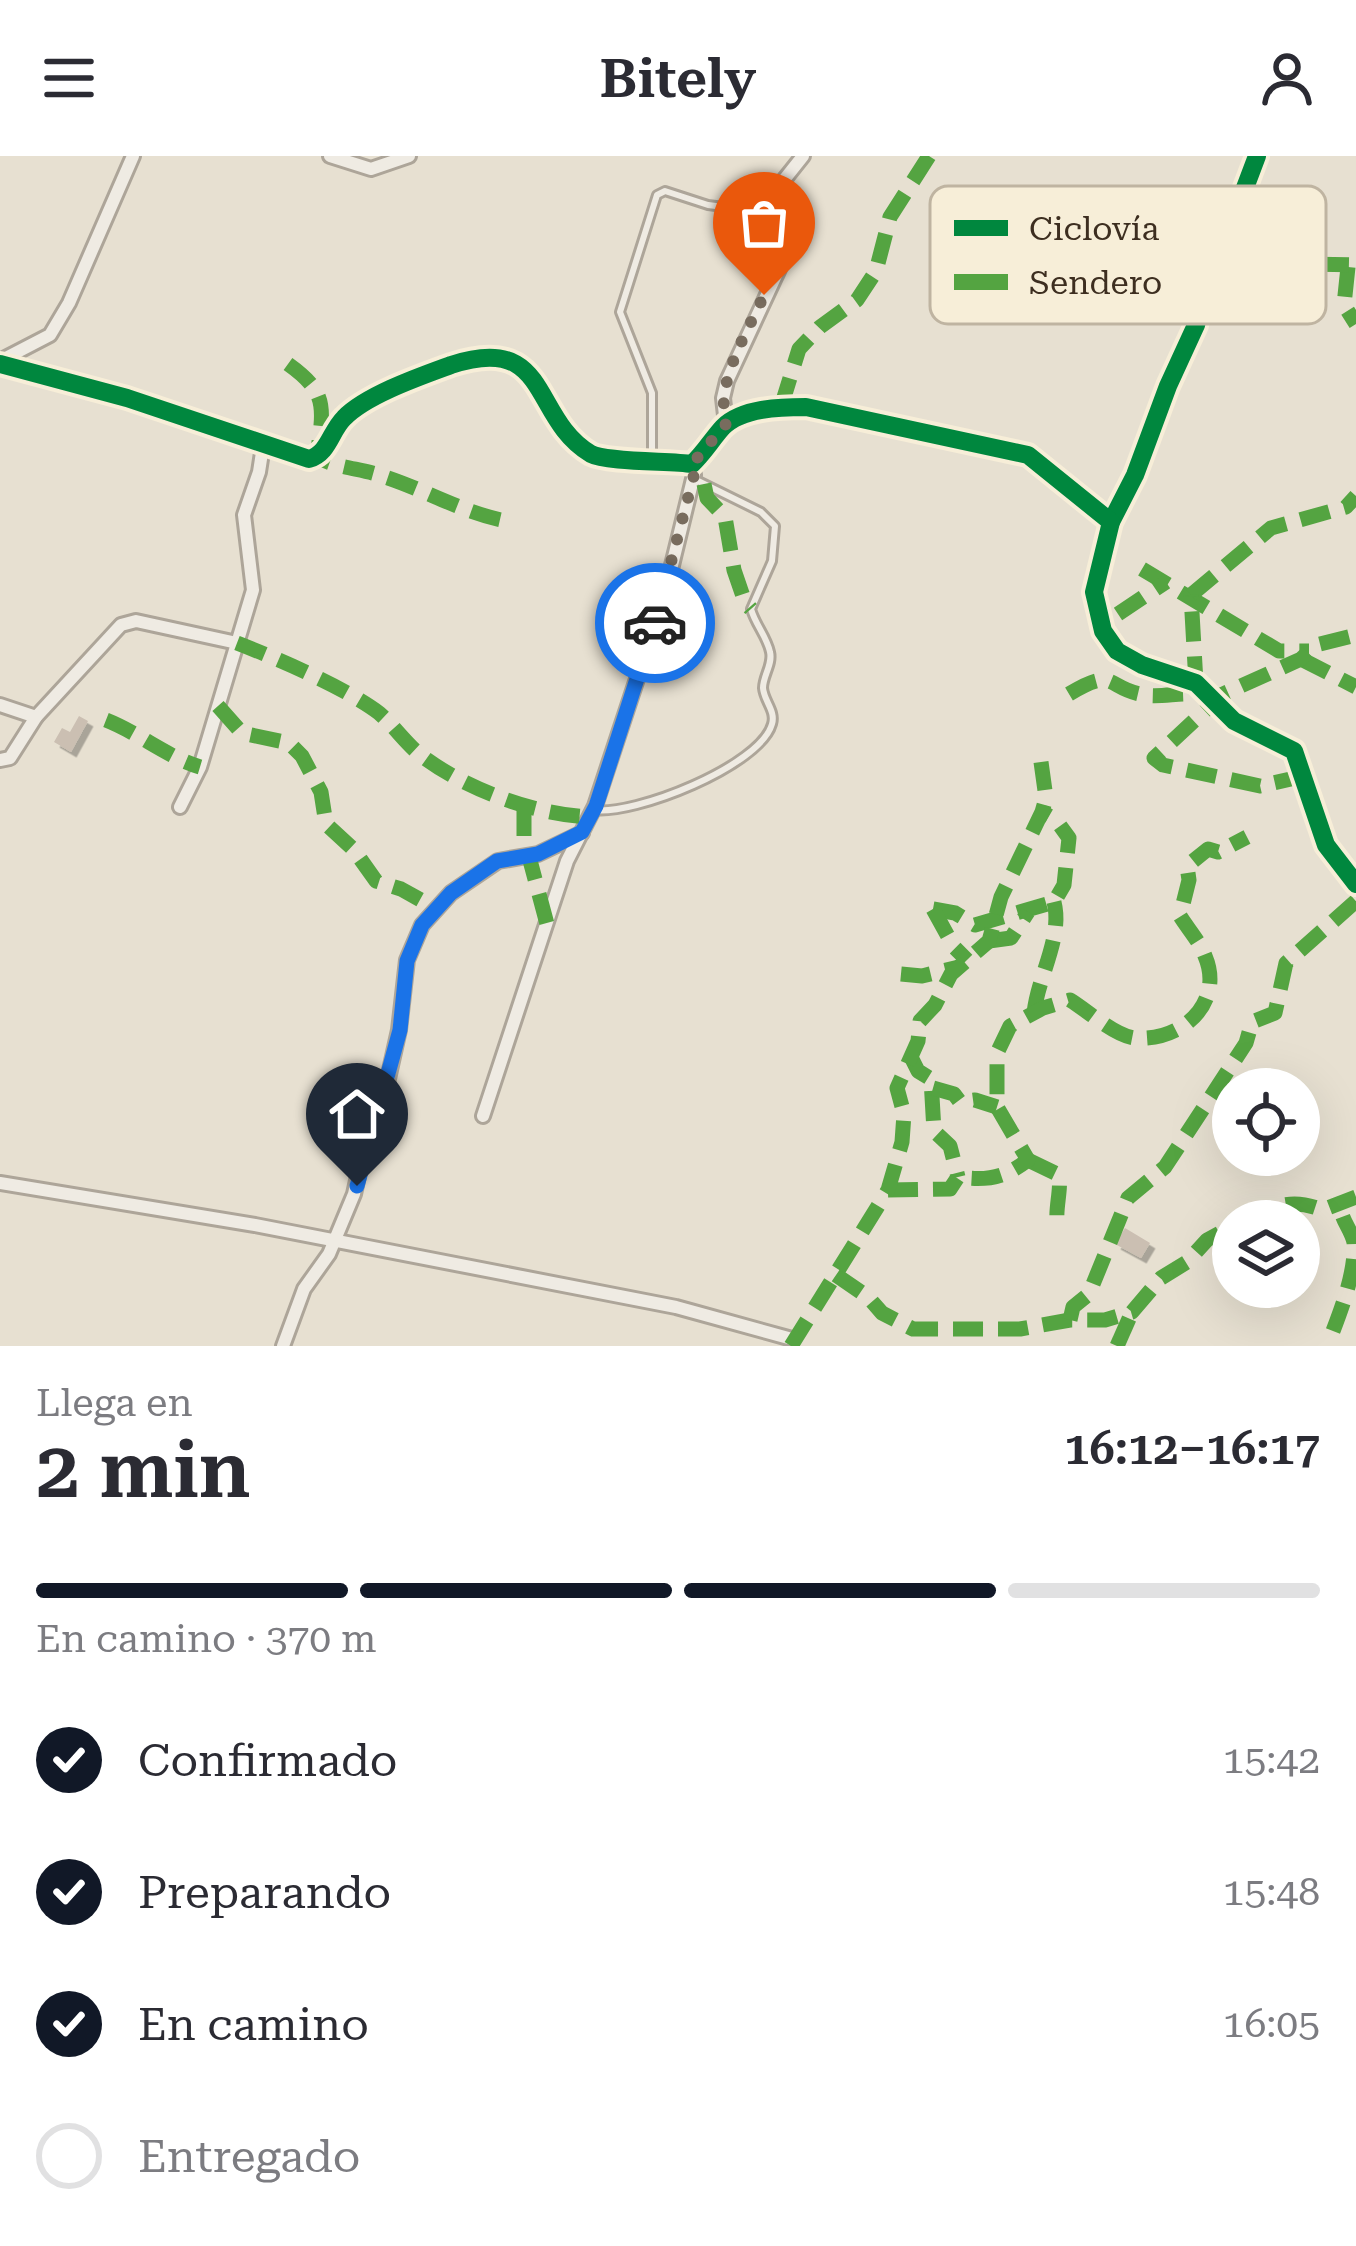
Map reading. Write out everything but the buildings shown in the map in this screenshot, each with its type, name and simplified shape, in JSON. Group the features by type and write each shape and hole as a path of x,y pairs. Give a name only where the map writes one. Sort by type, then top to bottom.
{"street":[{"path":"0,363 50,335 133,156"},
{"path":"330,156 371,170 409,156"},
{"path":"726,424 723,398 727,381 779,269 777,242 765,212 768,200 803,156"},
{"path":"1246,186 1257,156"},
{"path":"1196,324 1135,476 1111,522 1094,592 1103,631 1117,651 1196,683 1234,721 1294,751 1325,845 1356,884"},
{"path":"0,363 127,398 297,458 317,457 341,421 369,399 454,364 494,356 510,358 587,451 610,460 652,458 692,471"},
{"path":"482,1116 567,861 593,811 664,593 692,471 726,424 781,407 806,407 1028,455 1111,522"},
{"path":"180,807 200,767 253,590 244,515 260,472 263,446"},
{"path":"0,760 10,758 36,717 121,625 136,620 237,643"},
{"path":"0,705 36,717"},
{"path":"283,1346 304,1289 335,1242 383,1101 400,1030 407,961 422,925 451,893 497,861 538,854 582,832"},
{"path":"0,1183 676,1307 793,1340"}],"lane":[{"path":"652,458 652,393 620,312 657,195 665,191 708,205 765,212"},
{"path":"593,811 645,805 726,768 746,758 772,726 764,688 770,653 752,609 772,561 775,526 761,512 692,471"}],"marked path":[{"path":"781,407 799,349 857,300 876,271 890,217 929,156"},
{"path":"1326,264 1356,265"},
{"path":"1348,267 1344,305 1356,324"},
{"path":"288,364 317,394 321,426 317,457 501,520"},
{"path":"704,484 707,498 725,517 734,570 751,609"},
{"path":"1191,595 1271,528 1346,507 1356,496"},
{"path":"1142,569 1279,651 1309,651"},
{"path":"1118,614 1166,582"},
{"path":"1069,694 1104,680 1145,695 1187,694 1196,683 1191,595"},
{"path":"1304,776 1260,786 1163,765 1154,758 1223,694 1301,659 1316,645 1356,635"},
{"path":"237,643 365,703 418,753 477,788 523,805 590,817"},
{"path":"1301,659 1356,687"},
{"path":"218,706 242,733 289,743 302,756 321,792 326,824 354,850 376,881 435,908"},
{"path":"106,720 200,767"},
{"path":"791,1346 888,1190 902,1142 904,1114 897,1088 918,1041 920,1021 935,1005 951,974 989,941 1001,897 1042,812 1046,798 1041,762"},
{"path":"524,806 524,838 547,924"},
{"path":"933,909 955,913 975,925 1054,902 1064,885 1069,838 1056,820 1042,812"},
{"path":"888,1190 950,1189 958,1177 995,1177 1028,1160 997,1107 997,1053 1010,1026 1070,1000 1110,1028 1135,1038 1168,1033 1195,1016 1204,1004 1210,973 1203,951 1180,916 1189,880 1187,866 1208,849 1218,852 1247,837"},
{"path":"1070,1320 1073,1307 1089,1294 1128,1198 1165,1167 1246,1043 1252,1022 1275,1013 1286,963 1356,901"},
{"path":"1034,1013 1053,943 1054,902"},
{"path":"933,909 954,947 967,960"},
{"path":"989,941 1011,938 1028,912"},
{"path":"901,974 922,976 959,967"},
{"path":"910,1055 918,1071 931,1079 934,1131 950,1146 958,1177"},
{"path":"933,1088 954,1094 960,1102 975,1100 997,1107"},
{"path":"1028,1160 1059,1175 1057,1221"},
{"path":"1320,1209 1356,1197"},
{"path":"1333,1331 1354,1253 1340,1205"},
{"path":"836,1275 882,1313 913,1329 1020,1329 1070,1320 1105,1320 1132,1312 1161,1278 1187,1262 1212,1237"},
{"path":"1117,1346 1132,1312"}],"cycle path":[{"path":"1246,186 1257,156"},
{"path":"1196,324 1111,522 1094,592 1103,631 1117,651 1196,683 1234,721 1294,751 1326,845 1356,884"},
{"path":"0,364 127,398 309,459 325,447 344,418 380,394 451,365 483,358 506,360 536,384 572,438 599,457 692,464 723,427 740,416 806,407 1028,455 1111,522"}],"way so far":[{"path":"655,623 694,475 692,464 726,424 723,398 727,381 764,295"}],"route":[{"path":"357,1186 400,1030 407,961 422,925 451,893 497,861 538,854 582,832 596,806 655,623"}]}
